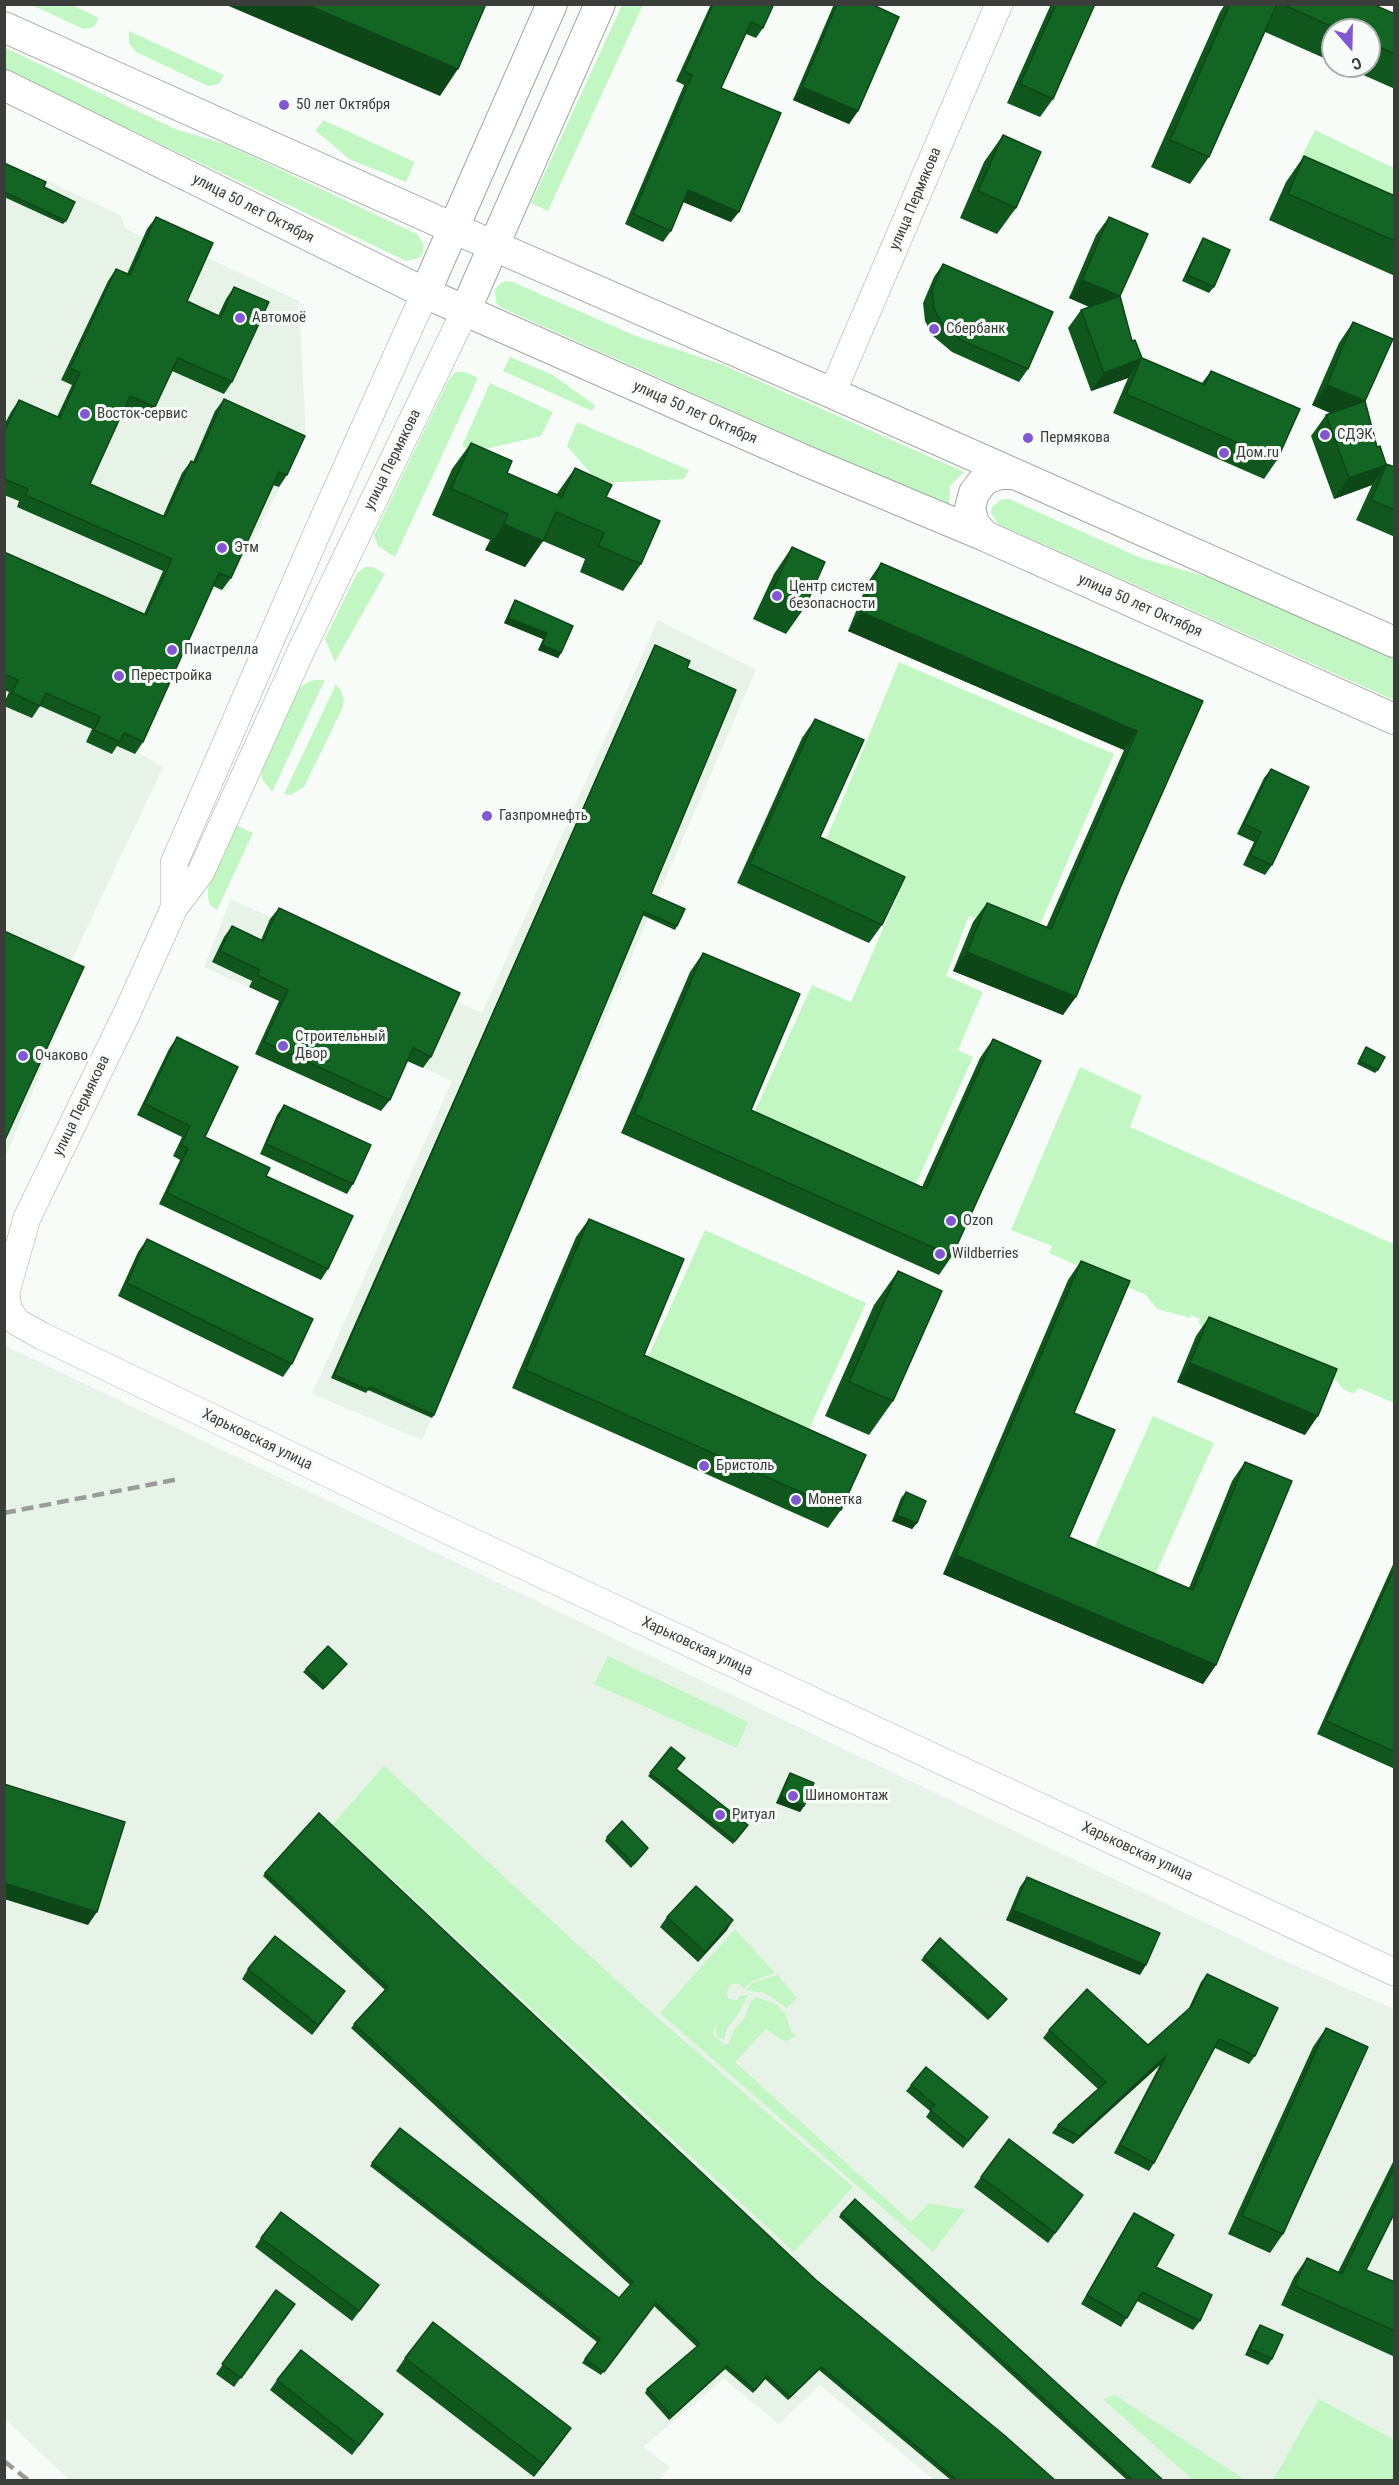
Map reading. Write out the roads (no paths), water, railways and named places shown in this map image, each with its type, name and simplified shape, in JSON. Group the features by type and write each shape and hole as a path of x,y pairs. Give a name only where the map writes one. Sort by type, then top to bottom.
{"main road":[{"name":"улица Пермякова","path":"425,293 552,4"},
{"name":"улица Пермякова","path":"465,311 600,4"},
{"path":"4,27 453,228 1395,642"},
{"name":"улица 50 лет Октября","path":"4,85 425,293 806,461 985,536 1395,719"},
{"path":"985,536 974,524 970,508 974,493 984,480 999,474 1015,474"}],"street":[{"name":"улица Пермякова","path":"832,393 999,4"},
{"name":"улица Пермякова","path":"174,908 174,863 317,533 425,293"},
{"name":"улица Пермякова","path":"8,1309 6,1292 27,1218 127,1013 174,908 201,872 345,559 465,311"},
{"name":"Харьковская улица","path":"8,1309 17,1322 42,1336 419,1517 1395,1972"}],"railway":[{"path":"4,1513 179,1479"},
{"path":"4,2461 28,2480"}],"place":[{"name":"50 лет Октября","path":"284,105"},
{"name":"Автомоё","path":"240,318"},
{"name":"Сбербанк","path":"934,329"},
{"name":"Восток-сервис","path":"85,414"},
{"name":"СДЭК","path":"1325,435"},
{"name":"Пермякова","path":"1028,438"},
{"name":"Дом.ru","path":"1224,453"},
{"name":"Этм","path":"222,548"},
{"name":"Центр систем безопасности","path":"777,596"},
{"name":"Пиастрелла","path":"172,650"},
{"name":"Перестройка","path":"119,676"},
{"name":"Газпромнефть","path":"487,816"},
{"name":"Строительный Двор","path":"283,1046"},
{"name":"Очаково","path":"23,1056"},
{"name":"Ozon","path":"951,1221"},
{"name":"Wildberries","path":"940,1254"},
{"name":"Бристоль","path":"704,1466"},
{"name":"Монетка","path":"796,1500"},
{"name":"Шиномонтаж","path":"793,1796"},
{"name":"Ритуал","path":"720,1815"}]}
